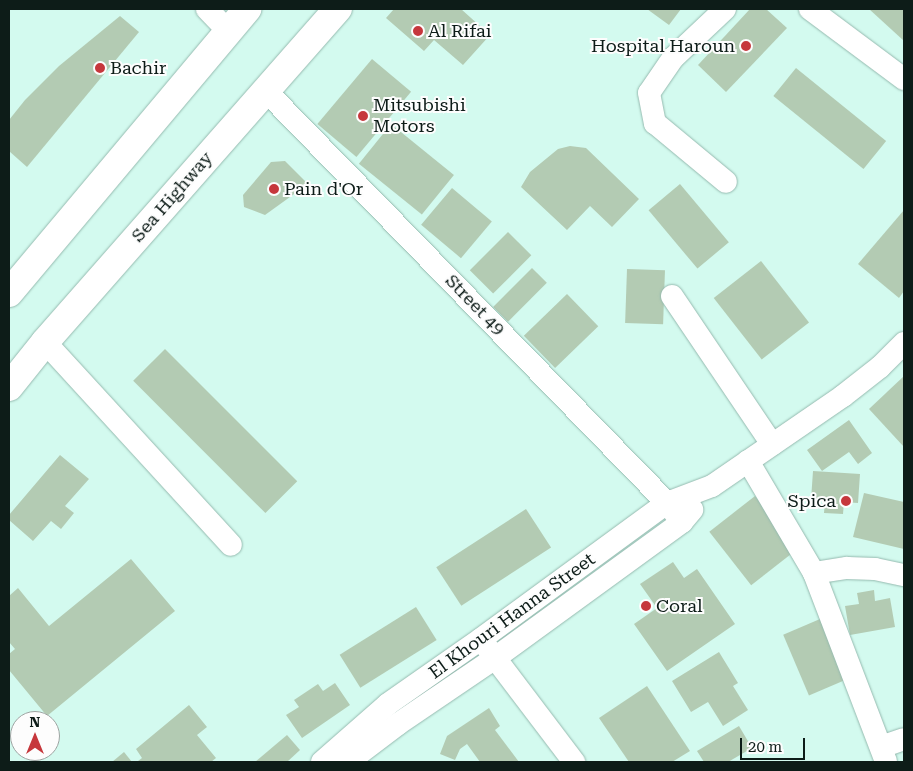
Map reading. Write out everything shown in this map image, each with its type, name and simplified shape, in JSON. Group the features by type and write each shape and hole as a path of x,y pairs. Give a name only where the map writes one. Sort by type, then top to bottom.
{"highway":[{"path":"9,293 247,9"},
{"name":"Sea Highway","path":"9,387 44,342 338,9"}],"street":[{"path":"206,9 228,31"},
{"path":"725,9 673,58 649,93 655,123 726,182"},
{"path":"810,9 904,79"},
{"name":"Street 49","path":"265,90 668,503 682,522"},
{"path":"672,296 772,444"},
{"path":"44,342 231,545"},
{"name":"El Khouri Hanna Street","path":"322,762 388,704 668,503 712,486 748,461 880,367 904,343"},
{"path":"748,461 814,573 884,754 904,739"},
{"name":"El Khouri Hanna Street","path":"348,762 398,724 495,658 682,522 712,486"},
{"path":"814,573 847,568 876,569 904,575"},
{"path":"481,639 574,762"}],"building":[{"path":"394,9 461,9 490,35 463,65 434,40 424,51 386,18"},
{"path":"647,9 681,9 669,25"},
{"path":"750,9 766,9 787,28 726,92 698,65"},
{"path":"869,9 904,9 904,41"},
{"path":"120,16 139,32 27,167 9,151 9,120 25,100 59,66"},
{"path":"372,59 411,92 356,157 317,124"},
{"path":"796,68 886,141 863,169 773,96"},
{"path":"391,124 454,175 422,215 359,164"},
{"path":"570,146 586,148 639,199 612,227 590,206 567,230 521,187 530,172 558,149"},
{"name":"Pain d'Or","path":"285,161 308,184 265,215 244,207 243,195 271,162"},
{"path":"680,184 729,242 697,269 649,210"},
{"path":"452,188 492,221 461,258 421,225"},
{"path":"904,210 904,291 899,298 858,264"},
{"path":"508,232 531,255 493,294 470,270"},
{"path":"761,261 809,322 762,359 714,298"},
{"path":"532,268 547,283 508,322 493,307"},
{"path":"627,269 665,270 663,324 625,323"},
{"path":"567,294 598,326 555,368 524,336"},
{"path":"165,349 297,481 265,513 133,381"},
{"path":"904,376 904,447 869,409"},
{"path":"849,420 872,453 858,464 849,452 822,471 807,450"},
{"path":"60,455 89,479 65,506 74,513 61,529 51,521 33,541 9,520 9,515"},
{"path":"813,471 860,474 858,503 844,502 843,514 824,513 825,501 811,500"},
{"path":"864,493 904,502 904,549 853,537"},
{"path":"755,496 797,550 751,585 709,532"},
{"path":"526,509 551,548 461,606 436,567"},
{"path":"131,559 175,611 53,711 43,711 9,670 9,654 15,649 9,642 9,596 18,588 49,626"},
{"path":"673,562 684,578 697,569 735,624 667,671 634,624 657,608 640,584"},
{"path":"874,590 875,601 890,598 895,627 850,635 845,606 859,604 857,593"},
{"path":"416,607 437,640 360,688 340,655"},
{"path":"820,619 846,680 809,695 783,635"},
{"path":"719,652 738,683 733,686 748,710 723,726 708,702 691,712 672,681"},
{"path":"335,683 350,705 302,738 286,715 299,707 294,700 318,684 323,691"},
{"path":"647,686 690,751 672,762 629,762 599,718"},
{"path":"189,705 207,727 197,735 216,758 211,762 138,761 142,758 136,749"},
{"path":"489,708 500,726 495,730 519,762 480,762 467,744 460,749 455,760 440,754 447,736"},
{"path":"739,726 752,748 728,762 704,762 697,751"},
{"path":"287,735 300,750 287,762 255,762"},
{"path":"124,752 132,762 112,762"}],"place":[{"name":"Al Rifai","path":"418,31"},
{"name":"Hospital Haroun","path":"746,46"},
{"name":"Bachir","path":"100,68"},
{"name":"Mitsubishi Motors","path":"363,116"},
{"name":"Pain d'Or","path":"274,189"},
{"name":"Spica","path":"846,501"},
{"name":"Coral","path":"646,606"}]}
